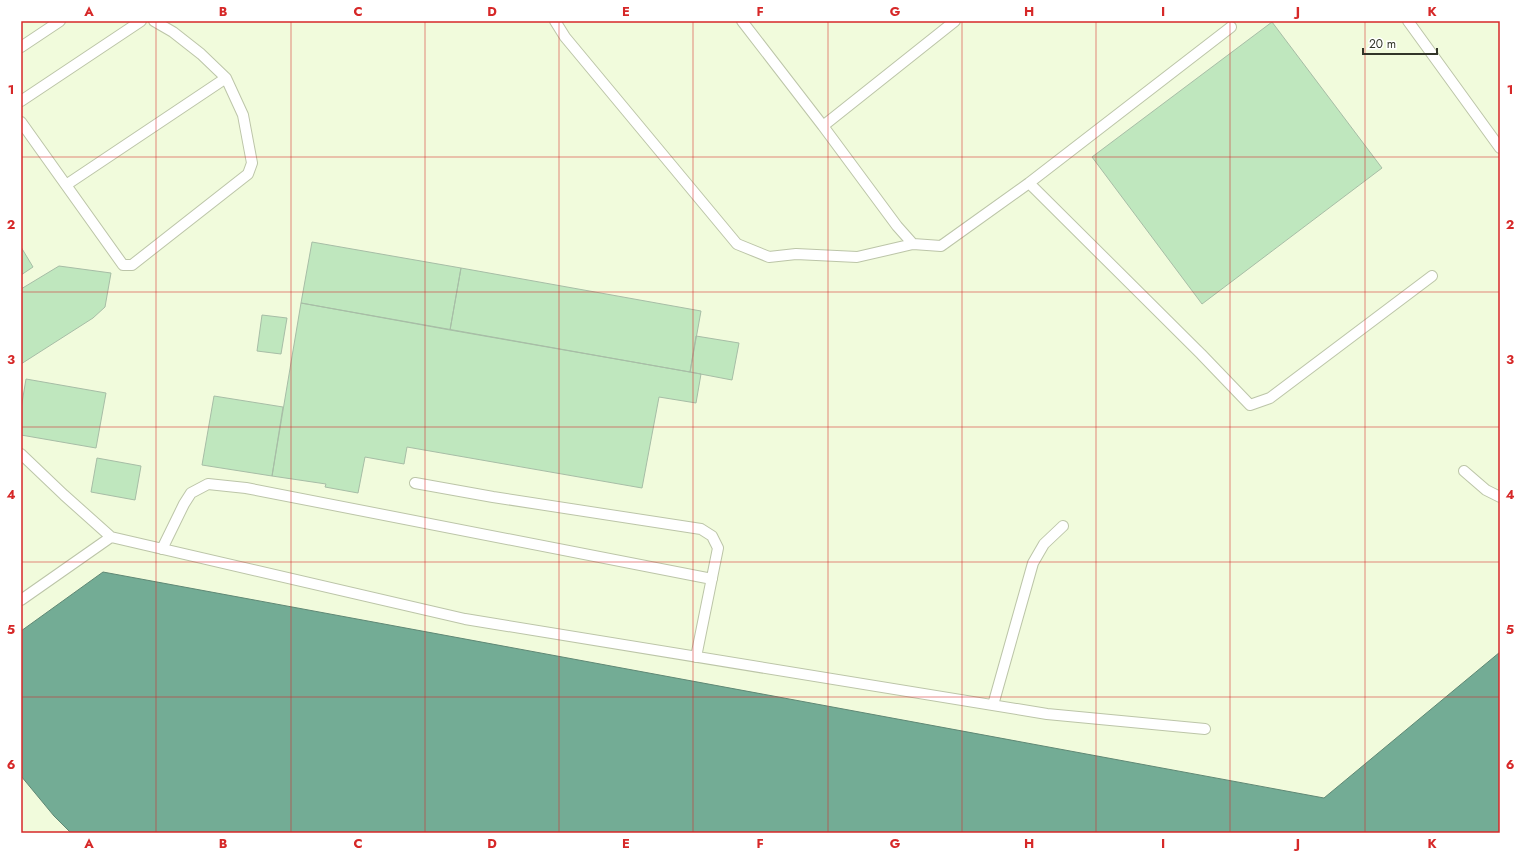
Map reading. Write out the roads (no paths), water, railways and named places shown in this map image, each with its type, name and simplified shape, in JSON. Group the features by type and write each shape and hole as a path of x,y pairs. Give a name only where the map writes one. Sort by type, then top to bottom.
{"lane":[{"path":"21,47 60,21"},
{"path":"21,101 141,21"},
{"path":"21,122 123,265 132,265 248,174 252,163 243,115 226,78 201,54 173,32 154,21"},
{"path":"555,21 565,37 737,244 769,257 796,254 857,257 913,244 941,246 1029,183 1231,27"},
{"path":"742,21 823,126 897,226 913,244"},
{"path":"823,126 955,21"},
{"path":"1408,21 1500,148"},
{"path":"66,185 226,78"},
{"path":"1029,183 1201,354 1250,405 1270,398 1432,276"},
{"path":"21,454 111,537 162,549 465,619 1046,714 1205,729"},
{"path":"1464,471 1486,490 1500,497"},
{"path":"415,483 493,497 702,529 712,536 718,548 696,657"},
{"path":"162,549 191,493 208,484 246,488 712,579"},
{"path":"993,705 1033,563 1044,544 1063,526"},
{"path":"21,600 111,537"}]}
